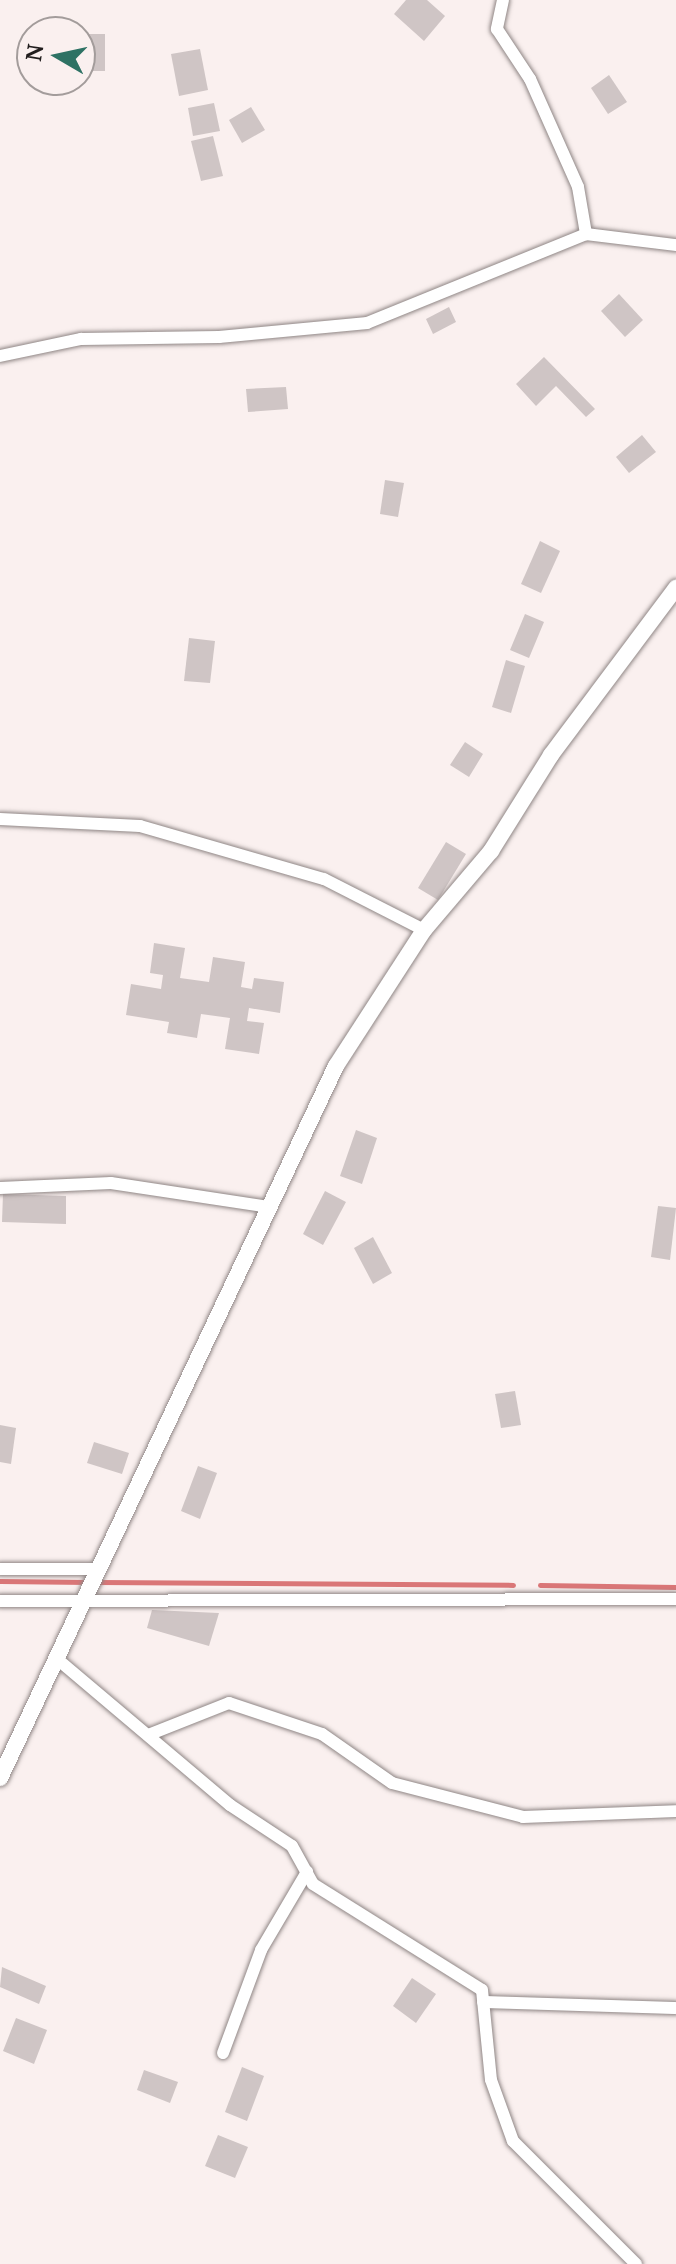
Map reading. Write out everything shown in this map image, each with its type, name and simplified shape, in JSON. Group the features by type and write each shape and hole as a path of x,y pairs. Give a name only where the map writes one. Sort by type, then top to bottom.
{"street":[{"path":"503,0 497,29 530,79 578,187 586,234"},
{"path":"0,356 81,339 219,337 367,323 586,234 676,245"},
{"path":"0,1778 336,1066 424,930 491,851 551,755 676,588"},
{"path":"0,819 140,826 324,879 424,930"},
{"path":"0,1188 111,1183 270,1207"},
{"path":"0,1569 96,1569"},
{"path":"0,1601 84,1597 676,1599"},
{"path":"56,1658 148,1735 292,1846 313,1884 482,1990 491,2080 513,2141 636,2264"},
{"path":"148,1735 229,1703 322,1734 392,1783 523,1817 676,1811"},
{"path":"223,2053 261,1950 307,1872"},
{"path":"483,2002 676,2008"}],"building":[{"path":"406,0 427,0 445,16 424,41 394,14"},
{"path":"96,34 105,34 105,71 96,71"},
{"path":"200,49 208,90 179,96 171,54"},
{"path":"609,75 627,102 608,114 591,88"},
{"path":"214,103 220,131 193,136 188,108"},
{"path":"251,107 265,130 242,143 229,120"},
{"path":"213,136 223,176 201,181 191,141"},
{"path":"619,294 643,320 625,337 601,311"},
{"path":"449,307 456,322 433,334 426,319"},
{"path":"544,357 595,409 586,417 556,386 536,406 516,384"},
{"path":"286,387 288,409 248,412 246,389"},
{"path":"642,435 656,452 629,473 616,457"},
{"path":"385,480 404,483 398,517 380,514"},
{"path":"540,541 560,551 541,593 521,584"},
{"path":"525,614 544,622 529,658 510,650"},
{"path":"189,638 215,641 210,683 184,681"},
{"path":"506,660 525,666 511,713 492,707"},
{"path":"465,742 483,754 469,777 450,765"},
{"path":"446,842 466,854 438,900 418,888"},
{"path":"154,943 185,948 180,978 209,982 213,957 245,962 241,987 252,989 254,978 284,982 280,1013 249,1008 247,1021 264,1023 259,1054 225,1049 230,1018 201,1014 197,1038 167,1033 169,1022 126,1015 131,984 161,989 163,975 150,973"},
{"path":"356,1130 377,1138 362,1184 340,1176"},
{"path":"325,1191 346,1202 323,1245 303,1234"},
{"path":"3,1194 66,1196 66,1224 2,1222"},
{"path":"658,1206 676,1208 670,1260 651,1257"},
{"path":"373,1237 392,1273 373,1284 354,1248"},
{"path":"515,1391 521,1425 501,1428 495,1394"},
{"path":"0,1425 16,1428 11,1464 0,1462"},
{"path":"94,1442 129,1453 122,1474 87,1463"},
{"path":"198,1466 217,1473 200,1519 181,1511"},
{"path":"152,1610 219,1613 209,1646 147,1628"},
{"path":"2,1967 46,1986 39,2004 0,1987"},
{"path":"412,1978 436,1994 416,2023 393,2006"},
{"path":"16,2018 47,2030 34,2064 3,2051"},
{"path":"242,2067 264,2076 247,2121 225,2112"},
{"path":"144,2070 178,2082 170,2103 137,2090"},
{"path":"218,2135 248,2147 235,2178 205,2166"}],"waterway":[{"path":"0,1581 88,1582"},
{"path":"98,1582 513,1585"},
{"path":"540,1585 676,1587"}]}
